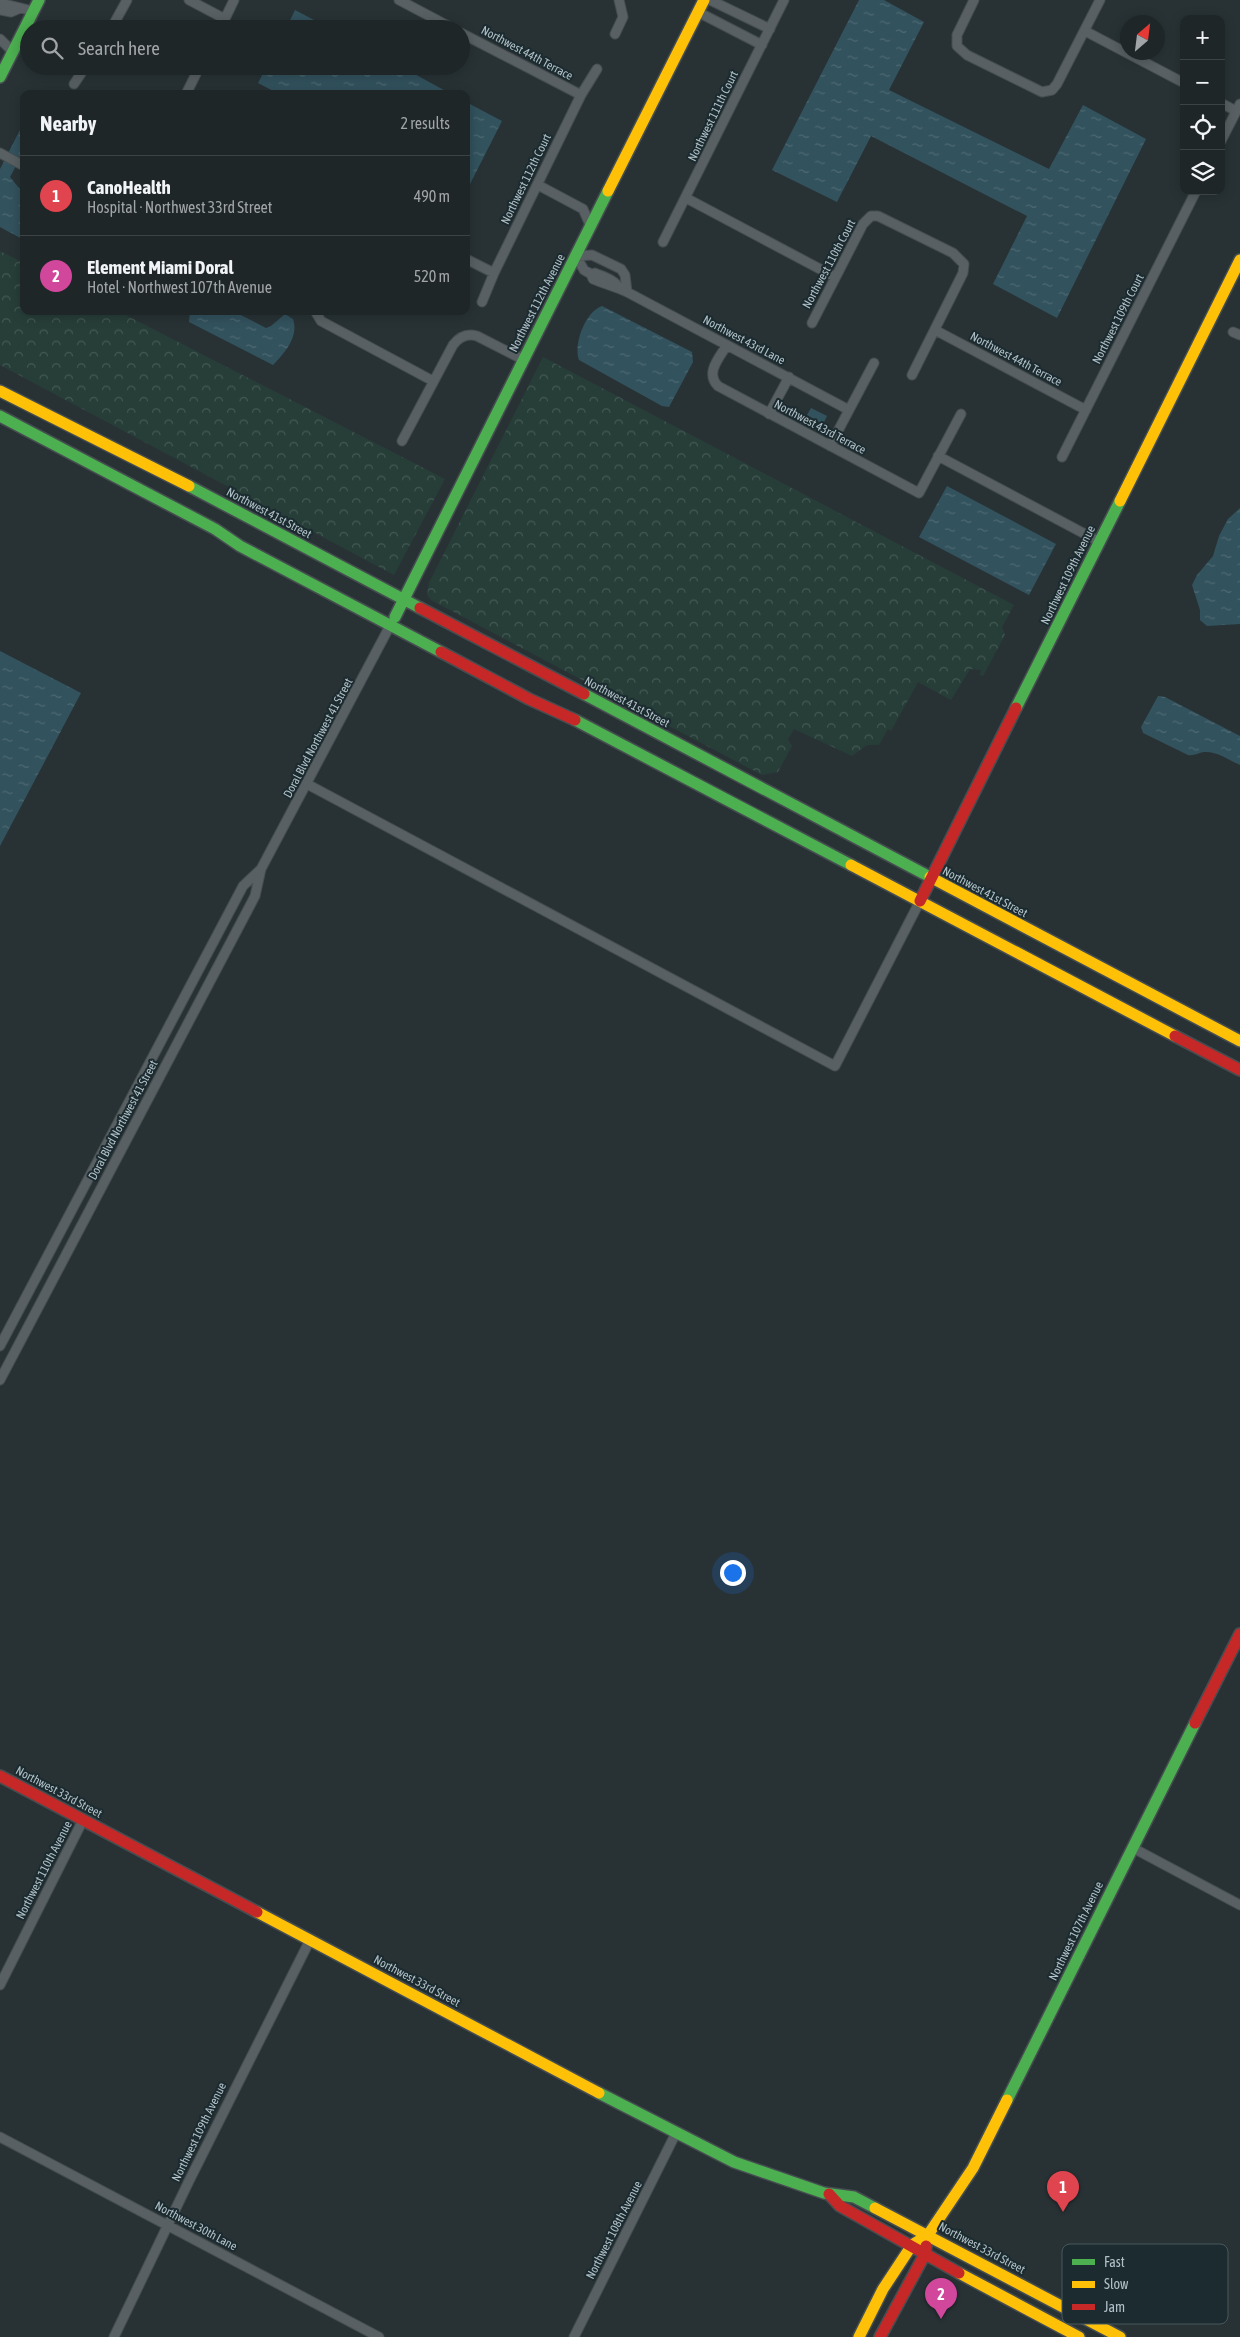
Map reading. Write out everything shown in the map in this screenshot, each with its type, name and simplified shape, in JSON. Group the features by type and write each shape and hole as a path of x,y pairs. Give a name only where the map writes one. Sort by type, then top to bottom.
{"main road":[{"path":"28,20 38,0"},
{"name":"Northwest 112th Avenue","path":"393,621 704,0"},
{"path":"0,77 20,36"},
{"name":"Northwest 109th Avenue","path":"920,901 1240,260"},
{"name":"Northwest 41st Street","path":"0,391 166,474 1240,1042"},
{"path":"0,416 215,529 240,546 393,621 554,711 592,728 1240,1070"},
{"path":"21,426 56,419"},
{"name":"Northwest 107th Avenue","path":"859,2337 883,2289 912,2245 928,2235 973,2168 1133,1848 1236,1650 1240,1634"},
{"name":"Northwest 33rd Street","path":"0,1776 676,2133 759,2173 829,2194 848,2195 1062,2306"},
{"name":"Northwest 33rd Street","path":"829,2194 840,2206 1079,2337"},
{"name":"Northwest 107th Avenue","path":"880,2337 925,2254 928,2235"},
{"name":"Northwest 33rd Street","path":"1096,2324 1120,2337"}],"street":[{"path":"116,20 127,0"},
{"path":"189,0 225,19 234,0"},
{"path":"399,0 437,20"},
{"path":"615,34 623,17 619,0"},
{"path":"710,0 770,29"},
{"name":"Northwest 111th Court","path":"663,242 784,0"},
{"path":"974,0 957,35 957,46 967,55 1038,91 1052,90 1059,80 1100,0"},
{"path":"0,3 12,5 18,9 33,11"},
{"path":"0,10 11,12 18,9"},
{"path":"698,12 762,45"},
{"path":"735,31 742,16"},
{"path":"1085,31 1180,81"},
{"name":"Northwest 44th Terrace","path":"470,38 581,95"},
{"path":"0,39 12,52"},
{"name":"Northwest 112th Court","path":"482,302 494,273 581,95 597,69"},
{"path":"74,84 80,75"},
{"path":"188,90 196,75"},
{"path":"1225,104 1238,108 1225,133"},
{"path":"0,153 20,164"},
{"path":"538,185 583,209 591,227"},
{"name":"Northwest 109th Court","path":"1062,457 1194,195"},
{"path":"686,198 835,277"},
{"name":"Northwest 110th Court","path":"812,323 863,224 875,215 953,253 964,264 962,277 935,330"},
{"path":"576,256 592,254 613,265 625,275 623,290"},
{"name":"Northwest 43rd Lane","path":"576,256 584,270 591,274 593,279 613,289 623,290"},
{"path":"470,261 494,273"},
{"path":"607,278 613,265"},
{"name":"Northwest 43rd Lane","path":"591,274 595,272 607,278 623,290 849,410"},
{"path":"317,315 321,321 433,381"},
{"path":"912,375 935,330"},
{"name":"Northwest 44th Terrace","path":"935,330 1086,410"},
{"path":"402,440 453,345 466,335 477,336 524,360"},
{"name":"Northwest 43rd Terrace","path":"727,345 714,368 713,379 722,389 919,493 938,456"},
{"path":"830,446 874,363"},
{"path":"769,414 788,377"},
{"path":"961,414 938,456 1100,542"},
{"name":"Doral Blvd Northwest 41 Street","path":"0,1380 255,896 261,869 308,784 393,621"},
{"path":"308,784 836,1066 920,901"},
{"name":"Doral Blvd Northwest 41 Street","path":"0,1346 243,886 261,869"},
{"name":"Northwest 110th Avenue","path":"0,1985 83,1820"},
{"path":"1133,1848 1240,1905"},
{"name":"Northwest 109th Avenue","path":"114,2337 310,1940"},
{"name":"Northwest 108th Avenue","path":"574,2337 676,2133"},
{"name":"Northwest 30th Lane","path":"0,2137 379,2337"}],"green space":[{"path":"0,251 20,261 20,315 126,315 445,479 394,575 0,365"},
{"path":"543,357 1014,605 1002,627 1005,635 983,676 980,675 981,670 970,669 951,700 918,682 891,731 888,729 879,745 867,745 852,756 794,729 788,739 792,746 778,772 762,775 431,600 427,595 429,583"}],"water":[{"path":"859,0 884,0 924,22 889,90 1049,169 1083,105 1146,139 1057,318 993,284 1027,216 871,136 837,202 772,170"},
{"path":"295,10 314,20 290,20"},
{"path":"262,75 416,75 444,90 271,90 258,83"},
{"path":"470,104 502,121 470,184"},
{"path":"20,130 20,158 10,177 20,189 20,238 0,227 0,169"},
{"path":"602,306 692,352 693,362 669,407 662,406 579,360 578,346 582,329 591,314"},
{"path":"190,315 241,315 266,328 287,315 293,319 294,332 290,344 273,365 189,322"},
{"path":"811,408 827,416 823,424 807,415"},
{"path":"947,486 1056,544 1029,595 919,537"},
{"path":"1240,508 1240,624 1207,626 1200,620 1200,610 1192,585 1197,575 1213,556 1219,536 1228,519"},
{"path":"0,651 81,693 0,846"},
{"path":"1158,696 1165,697 1240,736 1240,765 1223,756 1209,752 1188,755 1143,733 1141,727"}],"traffic: fast":[{"path":"29,20 39,0"},
{"path":"0,77 20,38"},
{"path":"395,617 608,191"},
{"path":"0,416 215,529 240,546 441,652"},
{"path":"189,486 420,608"},
{"path":"1016,708 1120,501"},
{"path":"584,694 930,877"},
{"path":"575,720 851,865"},
{"path":"1007,2100 1195,1723"},
{"path":"599,2093 734,2162 824,2193 854,2197 875,2208"}],"traffic: slow":[{"path":"608,191 704,0"},
{"path":"1120,501 1240,260"},
{"path":"0,391 189,486"},
{"path":"851,865 1175,1036"},
{"path":"930,877 1240,1041"},
{"path":"257,1912 599,2093"},
{"path":"859,2337 883,2289 912,2245 928,2235 973,2168 1007,2100"},
{"path":"875,2208 1062,2306"},
{"path":"959,2273 1079,2337"},
{"path":"1095,2324 1120,2337"}],"traffic: jam":[{"path":"420,608 584,694"},
{"path":"441,652 529,699 575,720"},
{"path":"920,901 1016,708"},
{"path":"1175,1036 1240,1070"},
{"path":"1195,1723 1240,1634"},
{"path":"0,1776 257,1912"},
{"path":"829,2194 840,2206 959,2273"},
{"path":"880,2337 925,2254 926,2246"}],"place":[{"name":"CanoHealth","path":"1063,2212"},
{"name":"Element Miami Doral","path":"941,2319"}]}
